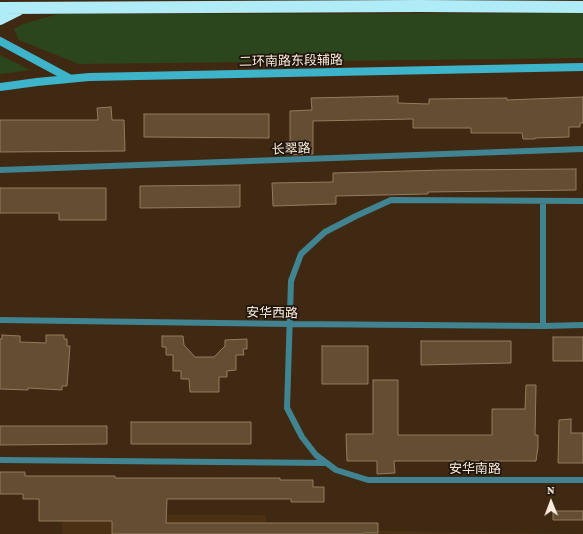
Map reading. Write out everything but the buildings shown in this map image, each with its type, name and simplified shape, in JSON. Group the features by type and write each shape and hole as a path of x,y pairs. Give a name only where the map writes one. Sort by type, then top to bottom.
{"highway":[{"path":"100,7 130,0"},
{"path":"0,8 427,6 583,7"},
{"path":"0,20 6,15 22,8"}],"main road":[{"path":"0,41 69,79"},
{"name":"二环南路东段辅路","path":"0,87 97,77 583,67"}],"lane":[{"name":"长翠路","path":"0,170 583,149"},
{"name":"安华南路","path":"583,201 391,200 325,232 301,254 291,281 287,408 302,437 316,455 341,472 368,480 583,480"},
{"path":"543,201 543,326"},
{"name":"安华西路","path":"0,320 290,324 583,325"},
{"path":"0,460 327,463"}],"shaded area":[{"path":"62,514 266,515 265,534 62,534"},
{"path":"270,529 583,534 270,534"}],"green space":[{"path":"583,13 583,58 79,64 19,40 14,29 23,24 58,14"},
{"path":"0,55 30,70 0,74"}]}
